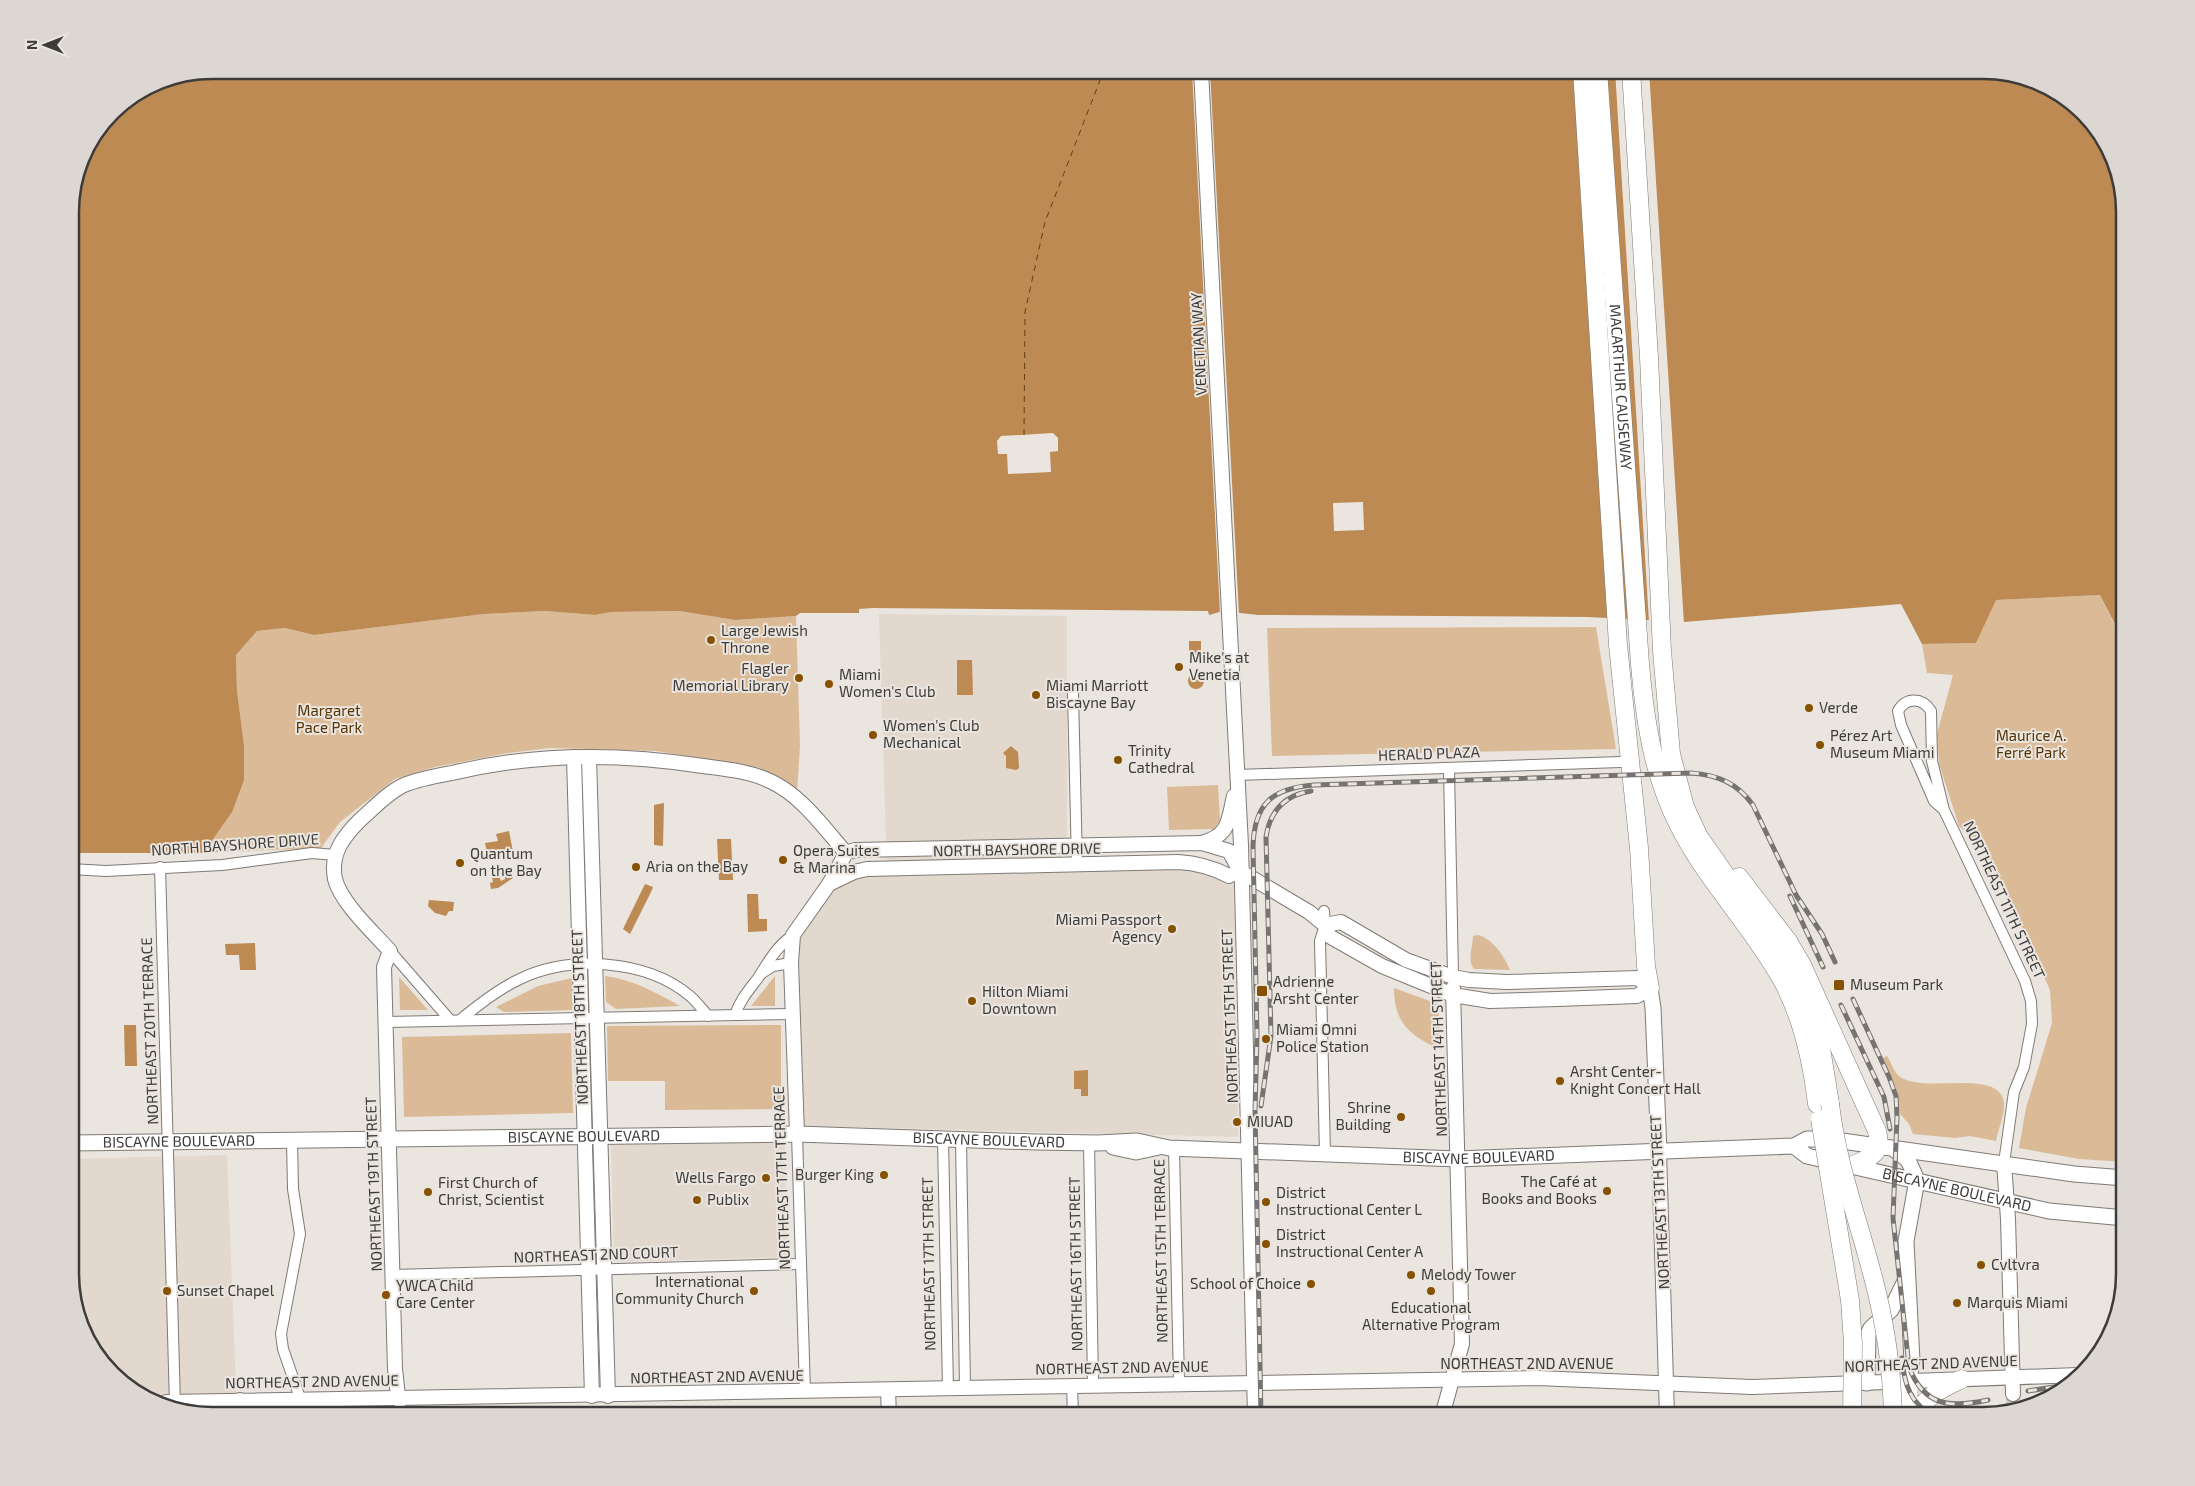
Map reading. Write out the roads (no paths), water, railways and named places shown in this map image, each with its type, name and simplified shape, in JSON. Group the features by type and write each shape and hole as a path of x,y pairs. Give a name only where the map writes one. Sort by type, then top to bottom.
{"highway":[{"path":"1583,79 1618,645 1639,848 1646,966 1650,988"},
{"name":"MACARTHUR CAUSEWAY","path":"1599,79 1638,643 1644,703 1656,769 1669,805 1697,859 1767,956 1787,991 1806,1038 1823,1104"},
{"name":"MACARTHUR CAUSEWAY","path":"1632,79 1649,357 1659,595 1668,738 1679,786 1689,816 1704,846 1779,951 1802,992 1820,1042 1823,1104"},
{"path":"1679,786 1688,797 1707,834 1779,929 1802,965 1887,1148 1853,1165"},
{"path":"1823,1104 1850,1300 1853,1344 1852,1407"},
{"path":"1823,1104 1869,1263 1883,1319 1891,1376 1893,1407"},
{"path":"1922,1407 1928,1398 1962,1379"},
{"path":"1908,1407 1909,1381"}],"main road":[{"name":"NORTHEAST 13TH STREET","path":"1650,988 1653,1008 1659,1152"},
{"name":"BISCAYNE BOULEVARD","path":"79,1143 797,1134 1093,1143 1137,1141 1168,1147 1458,1160 1794,1146 1807,1139 1828,1139 2074,1174 2116,1177"},
{"name":"BISCAYNE BOULEVARD","path":"1794,1146 1807,1156 2049,1210 2116,1217"},
{"path":"1887,1148 1908,1160 1917,1180 1908,1226 1906,1278 1912,1361 1909,1381"},
{"path":"1867,1383 1868,1334 1871,1328 1891,1310 1906,1278"}],"street":[{"name":"VENETIAN WAY","path":"1201,79 1230,615"},
{"name":"NORTHEAST 15TH STREET","path":"1230,615 1238,775 1250,1150 1255,1407"},
{"path":"1073,693 1077,864"},
{"name":"NORTHEAST 11TH STREET","path":"1944,810 1934,801 1900,725 1898,711 1901,706 1911,700 1923,702 1931,711 1932,761 1944,810 2029,990 2032,1011 2030,1034 2024,1067 2014,1092 2004,1163"},
{"name":"NORTH BAYSHORE DRIVE","path":"79,870 106,871 222,865 312,854 335,855 347,833 385,797 403,786 476,767 526,760 574,757 659,759 751,774 770,781 786,790 846,853 855,850 1202,843 1229,851 1240,871 1324,918 1341,922 1406,960 1453,977 1492,982 1638,978 1650,988 1637,996 1558,999 1490,1001 1454,995 1382,966 1329,936 1324,918"},
{"name":"NORTHEAST 18TH STREET","path":"574,757 592,1396"},
{"name":"NORTHEAST 18TH STREET","path":"589,757 608,1396"},
{"name":"HERALD PLAZA","path":"1238,775 1621,762"},
{"name":"NORTHEAST 14TH STREET","path":"1444,1407 1450,1379 1462,1344 1449,768"},
{"path":"1202,843 1215,839 1224,832 1238,775"},
{"path":"902,850 911,864 929,868 942,860 963,859 970,855 975,848"},
{"path":"867,869 876,864 885,850"},
{"path":"735,1015 739,1002 780,944 793,935 829,884 846,853"},
{"path":"335,855 334,868 338,888 346,900 390,951 455,1020"},
{"name":"NORTH BAYSHORE DRIVE","path":"829,884 854,872 867,869 1194,863 1229,876 1240,871"},
{"name":"NORTHEAST 20TH TERRACE","path":"160,867 168,1142 172,1401"},
{"path":"578,888 593,888"},
{"path":"1324,918 1320,941 1325,1154"},
{"name":"NORTHEAST 17TH TERRACE","path":"793,935 791,963 805,1392"},
{"name":"NORTHEAST 19TH STREET","path":"390,951 384,967 396,1376 400,1407"},
{"path":"759,976 773,966 791,963"},
{"path":"455,1020 520,979 558,967 595,964 629,968 655,977 690,996 708,1016"},
{"path":"1558,980 1558,999"},
{"path":"386,1022 793,1014"},
{"name":"NORTHEAST 17TH STREET","path":"943,1139 948,1388"},
{"path":"960,1140 965,1388"},
{"path":"292,1141 294,1189 300,1234 281,1334 288,1366 300,1398"},
{"name":"NORTHEAST 16TH STREET","path":"1093,1143 1093,1384"},
{"name":"NORTHEAST 15TH TERRACE","path":"1168,1147 1180,1383"},
{"name":"NORTHEAST 13TH STREET","path":"1659,1152 1667,1407"},
{"path":"2004,1163 2007,1200 2013,1394"},
{"name":"NORTHEAST 2ND COURT","path":"393,1275 800,1264"},
{"name":"NORTHEAST 2ND AVENUE","path":"176,1403 398,1396 608,1396 1093,1384 1450,1379 1558,1378 1749,1387 2070,1375"},
{"path":"1072,1385 1072,1407"},
{"path":"888,1390 889,1407"},
{"path":"318,1398 318,1407"},
{"path":"240,1400 240,1407"}],"tunnel":[{"path":"2013,1394 2014,1404"}],"railway":[{"path":"1261,1407 1255,1111 1257,1035 1253,847 1257,820 1268,801 1287,790 1314,785 1691,773 1718,778 1740,791 1753,805 1796,895 1822,934 1835,962"},
{"path":"1261,1106 1271,1036 1266,837 1271,819 1280,806 1294,796 1311,791"},
{"path":"1790,896 1823,967"},
{"path":"1853,999 1896,1096 1897,1117 1893,1218 1909,1367 1922,1390 1940,1402 1962,1404 1988,1400"},
{"path":"1841,1005 1884,1097 1890,1129"},
{"path":"1902,1358 1904,1376 1910,1392 1921,1407"},
{"path":"2028,1391 2053,1387"}],"place":[{"name":"Large Jewish Throne","path":"711,640"},
{"name":"Mike's at Venetia","path":"1179,667"},
{"name":"Flagler Memorial Library","path":"799,678"},
{"name":"Miami Women's Club","path":"829,684"},
{"name":"Miami Marriott Biscayne Bay","path":"1036,695"},
{"name":"Verde","path":"1809,708"},
{"name":"Women's Club Mechanical","path":"873,735"},
{"name":"Pérez Art Museum Miami","path":"1820,745"},
{"name":"Trinity Cathedral","path":"1118,760"},
{"name":"Opera Suites & Marina","path":"783,860"},
{"name":"Quantum on the Bay","path":"460,863"},
{"name":"Aria on the Bay","path":"636,867"},
{"name":"Miami Passport Agency","path":"1172,929"},
{"name":"Museum Park","path":"1839,985"},
{"name":"Adrienne Arsht Center","path":"1262,991"},
{"name":"Hilton Miami Downtown","path":"972,1001"},
{"name":"Miami Omni Police Station","path":"1266,1039"},
{"name":"Arsht Center- Knight Concert Hall","path":"1560,1081"},
{"name":"Shrine Building","path":"1401,1117"},
{"name":"MIUAD","path":"1237,1122"},
{"name":"Burger King","path":"884,1175"},
{"name":"Wells Fargo","path":"766,1178"},
{"name":"The Café at Books and Books","path":"1607,1191"},
{"name":"First Church of Christ, Scientist","path":"428,1192"},
{"name":"Publix","path":"697,1200"},
{"name":"District Instructional Center L","path":"1266,1202"},
{"name":"District Instructional Center A","path":"1266,1244"},
{"name":"Cvltvra","path":"1981,1265"},
{"name":"Melody Tower","path":"1411,1275"},
{"name":"School of Choice","path":"1311,1284"},
{"name":"Sunset Chapel","path":"167,1291"},
{"name":"International Community Church","path":"754,1291"},
{"name":"Educational Alternative Program","path":"1431,1291"},
{"name":"YWCA Child Care Center","path":"386,1295"},
{"name":"Marquis Miami","path":"1957,1303"}],"park label":[{"name":"Margaret Pace Park","path":"329,720"},
{"name":"Maurice A. Ferré Park","path":"2031,744"}]}
